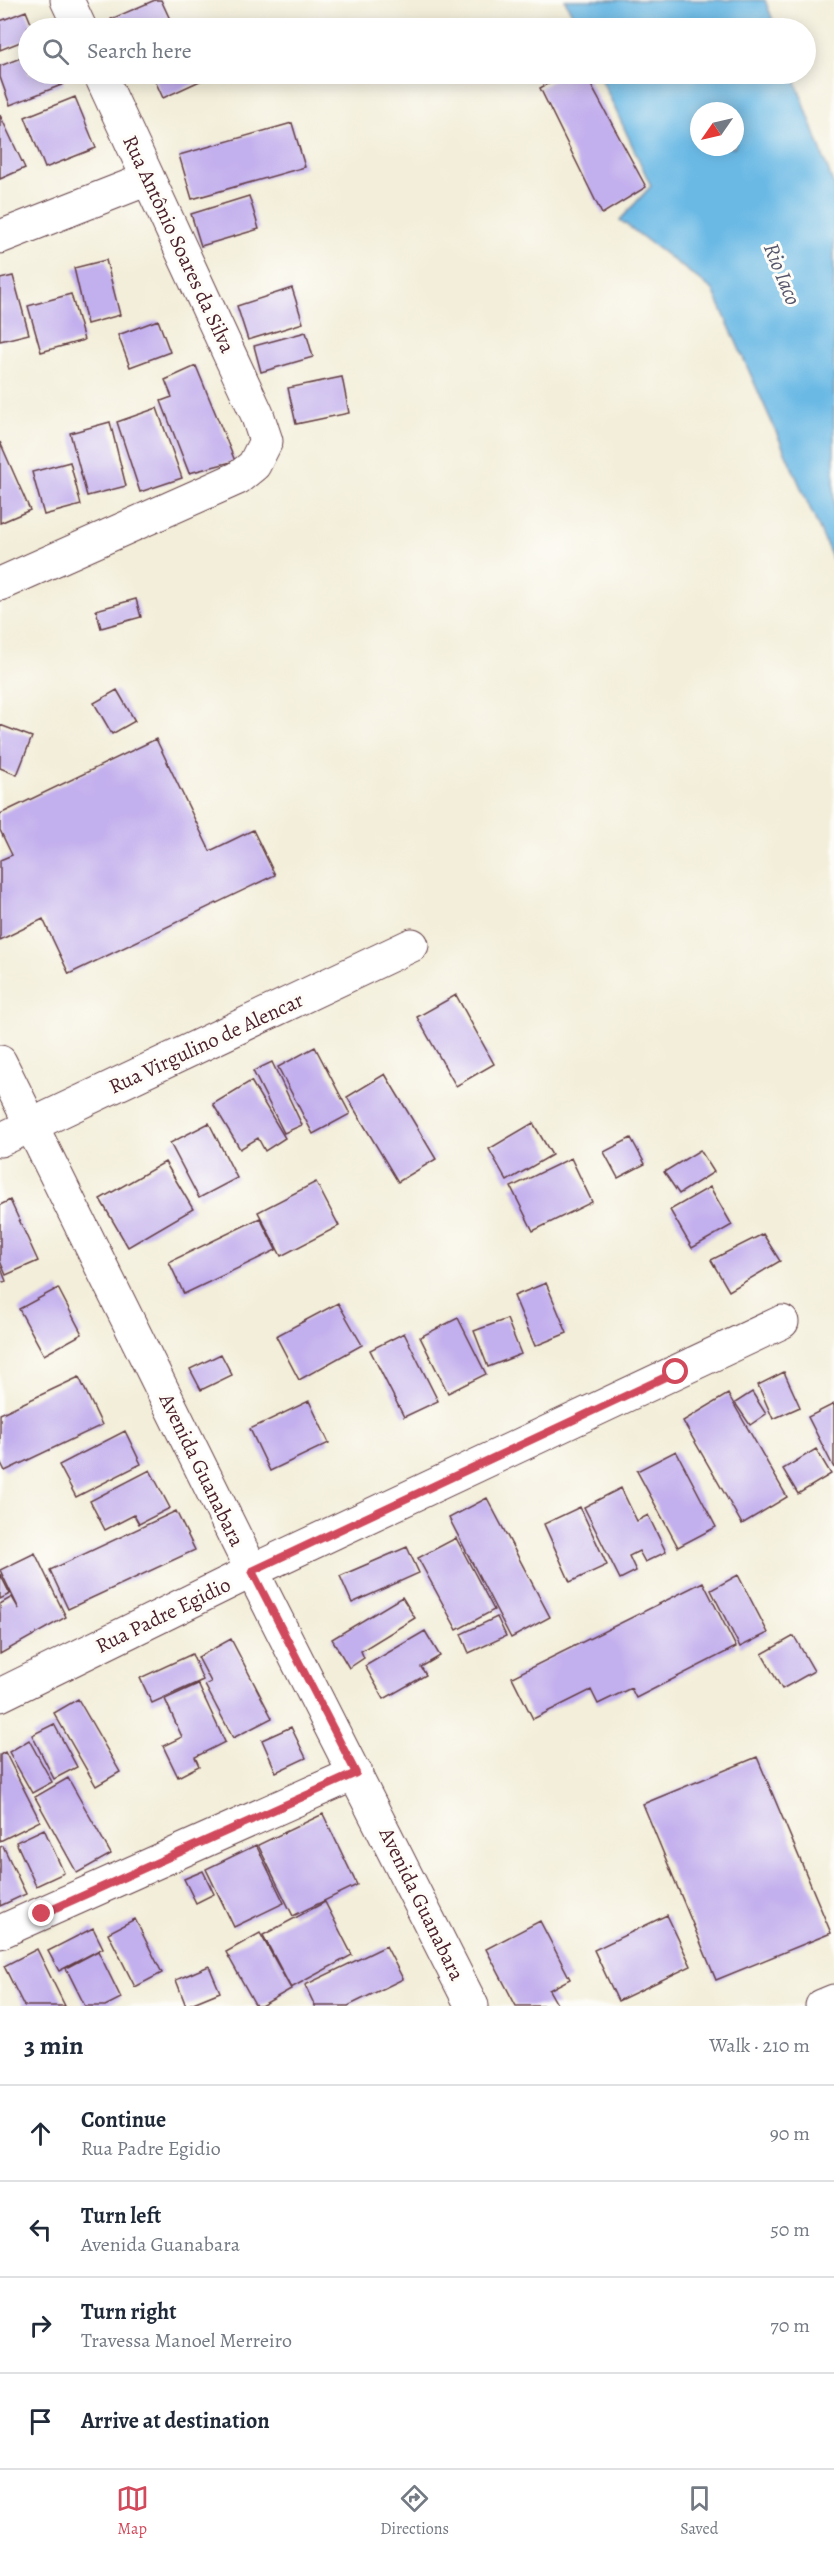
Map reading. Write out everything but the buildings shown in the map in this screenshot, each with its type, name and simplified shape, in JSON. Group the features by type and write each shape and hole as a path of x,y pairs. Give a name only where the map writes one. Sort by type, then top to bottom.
{"street":[{"path":"67,0 75,18"},
{"name":"Rua Antônio Soares da Silva","path":"0,584 238,478 254,465 266,441 257,414 105,84"},
{"path":"0,237 148,179"},
{"name":"Rua Virgulino de Alencar","path":"0,1140 412,945"},
{"name":"Avenida Guanabara","path":"0,1062 252,1571 472,2006"},
{"name":"Rua Padre Egidio","path":"0,1695 252,1571 782,1322"},
{"path":"0,1932 356,1773"},
{"path":"822,2006 834,2001"}],"water":[{"path":"565,0 765,0 772,18 574,18"},
{"name":"Rio Iaco","path":"604,84 797,84 834,186 834,562 713,290 620,220 651,186"}],"route":[{"path":"42,1914 356,1773 252,1571 676,1372"}]}
